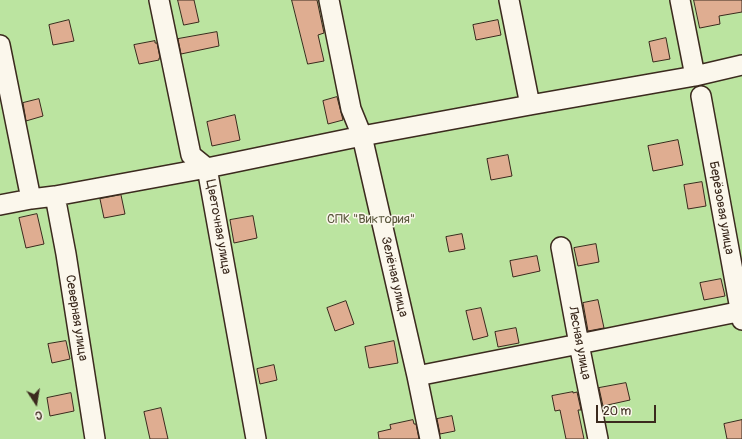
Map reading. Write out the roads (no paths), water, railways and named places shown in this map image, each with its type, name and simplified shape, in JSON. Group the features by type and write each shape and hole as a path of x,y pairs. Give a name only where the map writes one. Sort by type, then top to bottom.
{"street":[{"name":"Цветочная улица","path":"159,0 191,155 207,168 256,439"},
{"name":"Зелёная улица","path":"329,0 351,109 362,136 430,439"},
{"path":"510,0 530,105"},
{"path":"680,0 695,76"},
{"path":"0,45 31,199"},
{"path":"0,205 207,168 362,136 695,76 742,65"},
{"name":"Берёзовая улица","path":"701,96 741,314"},
{"name":"Северная улица","path":"55,196 68,262 96,439"},
{"name":"Лесная улица","path":"561,247 598,439"},
{"path":"417,376 741,314"}],"park label":[{"name":"СПК \"Виктория\"","path":"371,220"}]}
